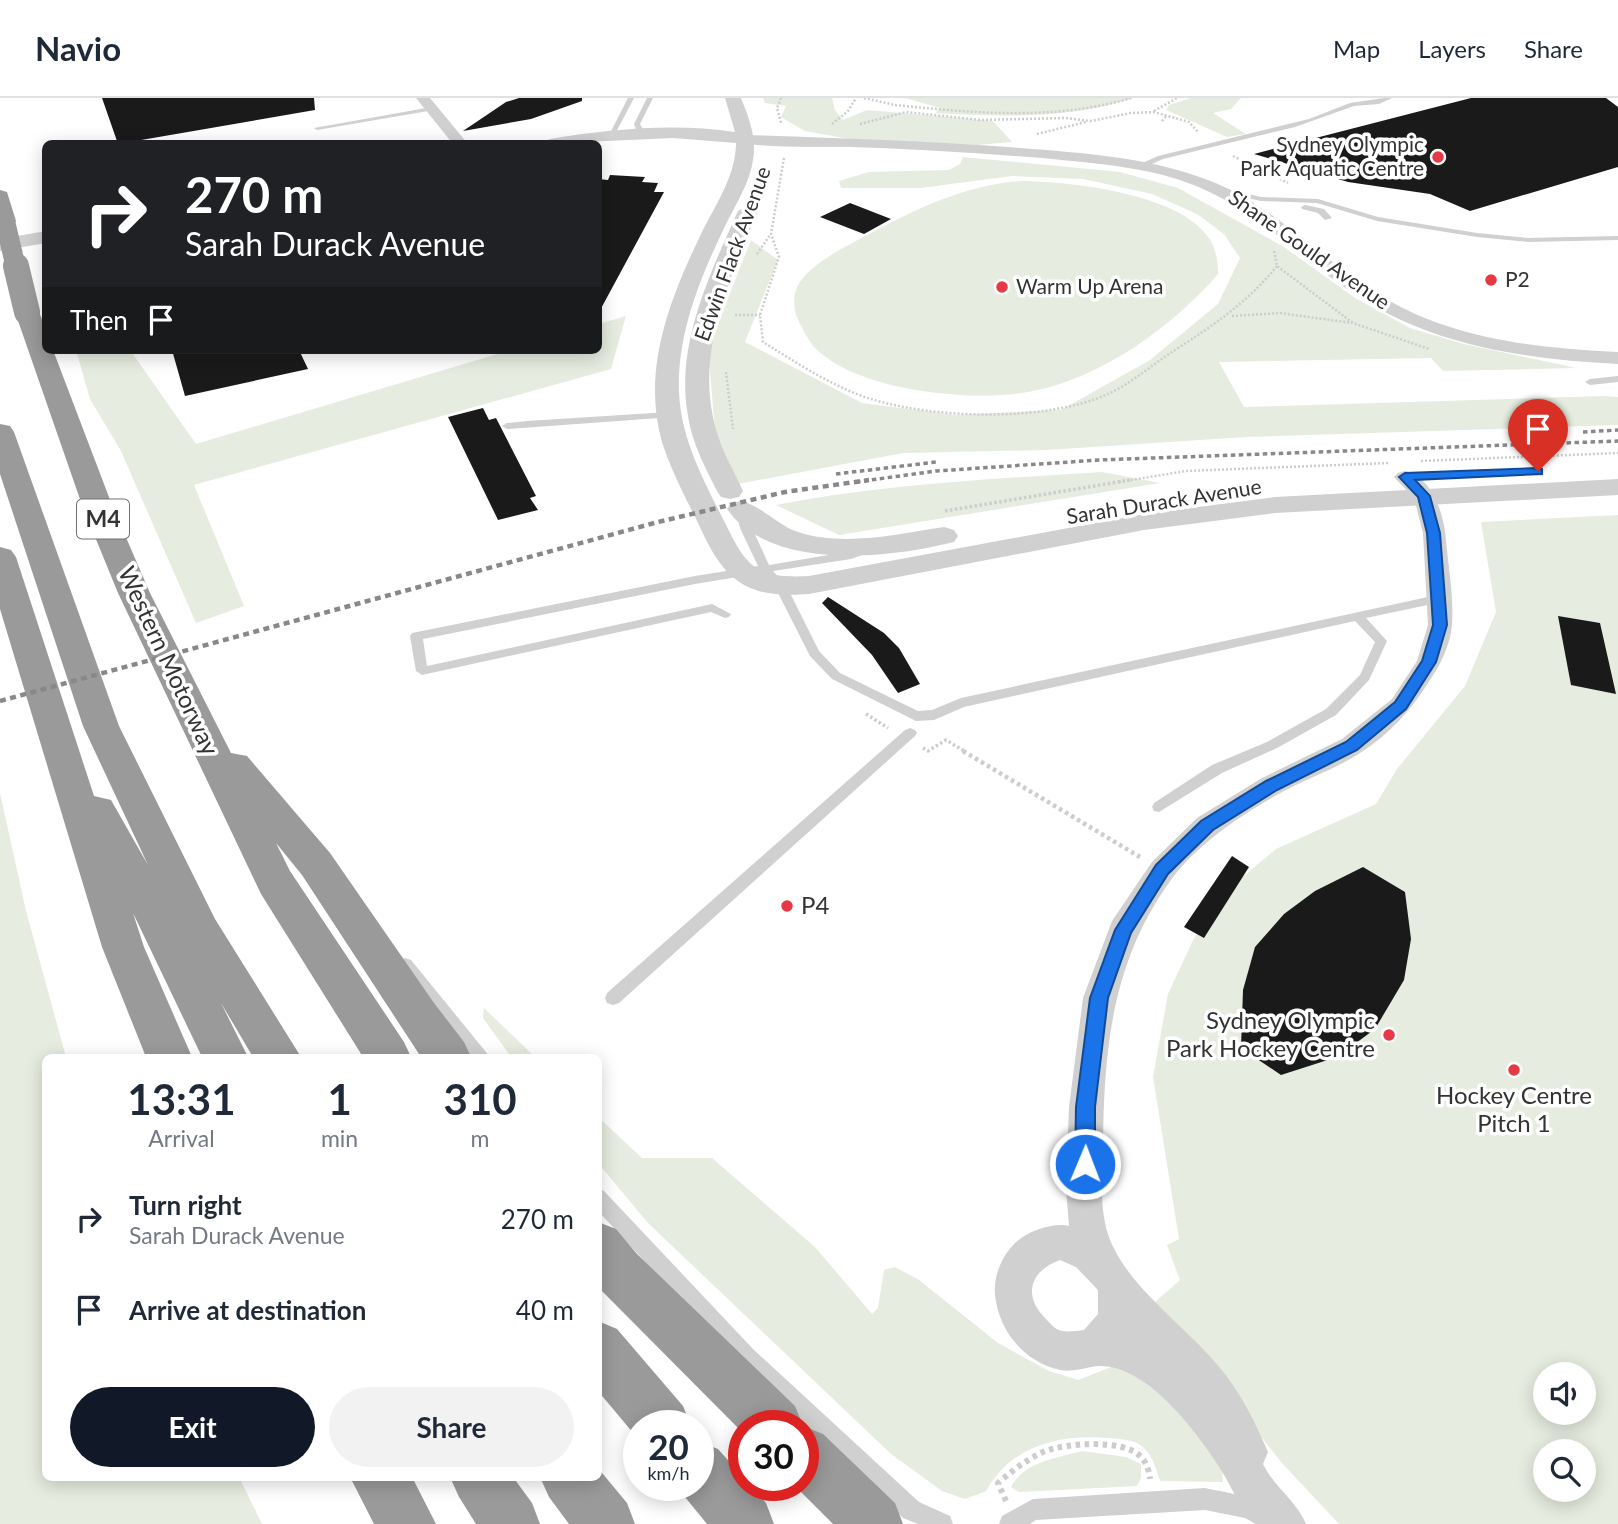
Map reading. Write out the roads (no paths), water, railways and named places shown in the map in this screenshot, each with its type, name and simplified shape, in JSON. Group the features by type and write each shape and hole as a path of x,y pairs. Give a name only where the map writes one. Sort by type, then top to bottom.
{"highway":[{"name":"Western Motorway","path":"0,196 27,312 42,353"},
{"name":"Western Motorway","path":"42,354 97,505 134,593 275,882 386,1054"},
{"path":"0,432 101,726 131,794 200,931 276,1054"},
{"path":"0,557 123,947 168,1054"},
{"path":"195,718 316,864 445,1054"},
{"path":"57,737 153,911 224,1054"},
{"path":"602,1252 619,1272 759,1410"},
{"path":"602,1353 650,1410"},
{"path":"819,1470 874,1524"},
{"path":"381,1481 407,1524"},
{"path":"482,1481 511,1524"},
{"path":"572,1481 606,1524"},
{"path":"714,1488 745,1524"}],"street":[{"name":"Edwin Flack Avenue","path":"733,98 770,140"},
{"name":"Edwin Flack Avenue","path":"743,508 709,446 696,386 701,331 768,155 770,140 753,98"},
{"path":"427,104 458,140"},
{"path":"613,139 642,135 726,136 770,140"},
{"path":"613,139 726,142 770,140"},
{"name":"Edwin Flack Avenue","path":"741,573 724,552 683,466 669,415 667,359 672,332 685,295 742,170 747,153 770,140"},
{"name":"Shane Gould Avenue","path":"770,140 956,147 1090,158 1178,175 1222,190 1253,207 1366,294 1418,321 1451,333 1511,348 1618,358"},
{"path":"0,245 42,238"},
{"path":"0,255 42,247"},
{"path":"669,415 700,412"},
{"name":"Sarah Durack Avenue","path":"743,508 775,534 804,543 844,548 874,547 1002,528 1186,494 1408,474 1618,468"},
{"path":"1266,1508 1245,1445 1222,1401 1183,1354 1094,1263 1045,1244 1022,1259 1015,1272 1012,1287 1020,1319 1043,1343 1059,1350 1077,1352 1094,1347 1107,1337 1116,1323 1119,1306 1094,1263 1086,1208 1086,1107 1099,998 1124,930 1162,870 1207,826 1272,785 1351,746 1401,705 1429,662 1440,625 1434,533 1408,474"},
{"name":"Sarah Durack Avenue","path":"773,578 850,578 1144,522 1275,505 1408,474 1618,487"},
{"path":"741,573 761,584 773,578"},
{"path":"1094,1347 1133,1352 1171,1378 1218,1431 1266,1508 1285,1524"}],"lane":[{"path":"613,139 631,98"},
{"path":"642,135 638,124 650,98"},
{"path":"1140,166 1210,143 1295,126 1318,116 1336,113 1347,106 1380,103 1389,98"},
{"path":"317,128 427,104"},
{"path":"1222,190 1270,200 1318,201 1377,219 1477,235 1528,240 1618,238"},
{"path":"1253,207 1270,200"},
{"path":"1253,207 1312,208 1321,211 1328,218"},
{"path":"1590,382 1618,379"},
{"path":"507,426 557,419 628,420 669,415"},
{"path":"743,508 746,528 821,662 836,676 916,716 934,715 973,700 1437,599"},
{"path":"773,578 874,547"},
{"path":"725,614 712,608 422,671 416,636 741,573"},
{"path":"1159,807 1217,769 1272,745 1331,712 1365,677 1381,640 1358,617"},
{"path":"613,998 910,733"},
{"path":"316,864 440,1004 479,1054"},
{"path":"602,1201 746,1356 911,1510 942,1524"},
{"path":"1012,1522 1033,1510 1155,1501 1217,1500 1248,1508 1266,1508"}],"railway":[{"path":"1583,432 1618,430"},
{"path":"856,482 936,471 1099,460 1618,441"},
{"path":"836,474 936,462"},
{"path":"0,701 658,522 785,492 869,480"}],"place":[{"name":"Sydney Olympic Park Aquatic Centre","path":"1438,157"},
{"name":"P2","path":"1491,280"},
{"name":"Warm Up Arena","path":"1002,287"},
{"name":"P4","path":"787,906"},
{"name":"Sydney Olympic Park Hockey Centre","path":"1389,1035"},
{"name":"Hockey Centre Pitch 1","path":"1514,1070"}]}
